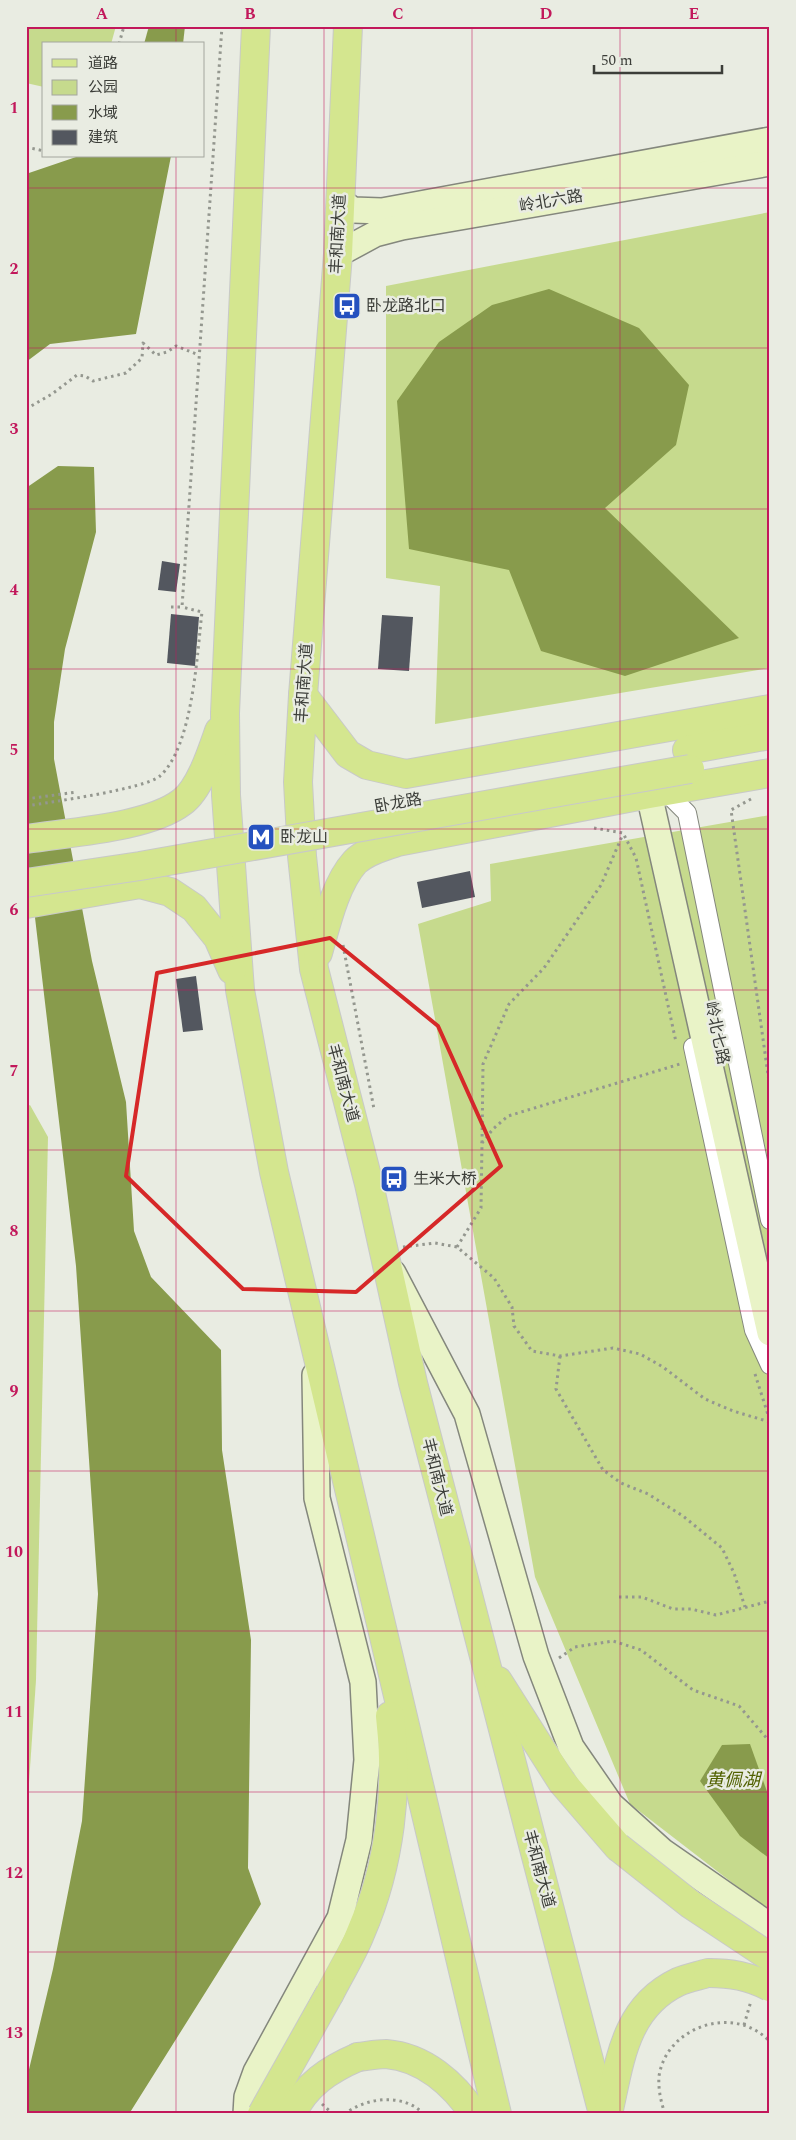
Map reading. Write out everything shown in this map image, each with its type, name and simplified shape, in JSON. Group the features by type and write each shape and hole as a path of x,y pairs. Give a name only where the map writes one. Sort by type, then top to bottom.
{"main road":[{"path":"256,26 225,713 226,805 240,990 274,1172 497,2114"},
{"name":"丰和南大道","path":"348,26 338,254 303,695 298,782 302,856 314,969 397,1255 413,1383 603,2114"},
{"name":"卧龙路","path":"303,695 348,754 367,765 406,774 770,709"},
{"path":"26,839 150,819 184,801 205,770 225,713"},
{"name":"卧龙路","path":"26,883 140,866 689,760 770,735"},
{"name":"卧龙路","path":"26,866 135,851 689,760 770,754"},
{"path":"314,969 332,901 355,862 373,850 397,842 657,792 770,773"},
{"path":"26,904 140,884 170,892 194,908 218,938 240,990"},
{"path":"262,2114 361,1934 379,1885 389,1835 392,1732 377,1605"},
{"path":"484,1659 562,1782 618,1848 690,1904 770,1957"},
{"path":"608,2114 622,2051 635,2018 654,1999 678,1982 708,1973 730,1973 751,1978 770,1987"},
{"path":"292,2114 312,2085 333,2068 358,2057 386,2054 411,2059 456,2088 474,2114"}],"street":[{"name":"岭北六路","path":"340,201 353,210 382,211 770,140"},
{"name":"岭北六路","path":"338,254 375,234 402,227 770,163"},
{"path":"657,792 687,813 770,1220"},
{"path":"657,792 770,1333"},
{"path":"657,792 644,819 761,1366"},
{"name":"岭北七路","path":"657,792 770,1275"},
{"path":"397,1255 467,1414 542,1671 571,1747 611,1805 662,1851 770,1926"},
{"path":"246,2114 247,2097 256,2072 340,1918 359,1840 367,1760 363,1682 317,1498 315,1343"}],"path":[{"path":"120,42 124,26"},
{"path":"182,607 222,26"},
{"path":"26,147 42,151"},
{"path":"26,409 52,394 77,374 93,381 126,373 142,358 143,343 156,354 167,352 176,346 200,355"},
{"path":"26,806 130,787 159,777 173,758 192,704 202,612 182,607 171,607"},
{"path":"26,798 77,792"},
{"path":"754,798 730,810 770,1089"},
{"path":"585,826 623,833"},
{"path":"623,833 636,858 677,1045"},
{"path":"457,1247 480,1208 483,1064 508,1004 544,968 601,885 623,833"},
{"path":"343,943 374,1110"},
{"path":"679,1054 683,1073"},
{"path":"482,1143 508,1116 681,1063"},
{"path":"397,1255 435,1243 457,1247 494,1278 512,1307 514,1326 532,1351 560,1356 612,1348 640,1354 663,1367 705,1399 733,1411 770,1422 761,1366"},
{"path":"560,1356 556,1389 603,1470 621,1483 648,1494 683,1516 722,1548 734,1572 745,1607"},
{"path":"619,1597 642,1597 673,1609 691,1609 716,1615 770,1601"},
{"path":"542,1671 574,1647 613,1641 642,1650 692,1690 739,1706 770,1742"},
{"path":"665,2114 660,2098 660,2076 667,2055 681,2038 700,2026 722,2022 744,2024 764,2035 770,2042"},
{"path":"344,2114 356,2105 378,2099 400,2101 424,2114"}],"highlighted area":[{"path":"330,938 438,1026 501,1166 356,1292 243,1289 126,1176 157,973"}],"green space":[{"path":"26,26 116,26 112,42 42,42 42,87 26,83"},
{"path":"770,212 770,668 435,724 440,586 386,578 386,286"},
{"path":"770,815 770,1912 630,1804 535,1577 418,924 491,901 490,864"},
{"path":"30,1105 48,1137 36,1680 26,1827 26,1107"}],"water":[{"path":"149,26 185,26 183,42 145,42"},
{"path":"73,158 171,158 136,334 50,344 26,362 26,174"},
{"path":"549,289 639,328 689,385 676,445 605,508 739,638 625,676 541,651 509,570 409,549 397,401 439,342 492,305"},
{"path":"58,466 94,467 96,532 65,649 54,722 54,759 92,961 126,1102 134,1231 151,1277 221,1350 222,1450 251,1640 248,1868 261,1904 129,2114 26,2114 26,2082 53,1969 82,1821 98,1594 76,1266 26,841 26,488"},
{"name":"黄佩湖","path":"750,1744 770,1800 770,1859 740,1836 700,1781 722,1745"}],"building":[{"path":"162,561 180,564 176,592 158,590"},
{"path":"171,614 199,617 195,666 167,663"},
{"path":"382,615 413,617 409,671 378,669"},
{"path":"470,871 475,897 422,908 417,882"},
{"path":"196,976 203,1030 183,1032 176,979"}],"place":[{"name":"卧龙路北口","path":"347,306"},
{"name":"卧龙山","path":"261,837"},
{"name":"生米大桥","path":"394,1179"}]}
